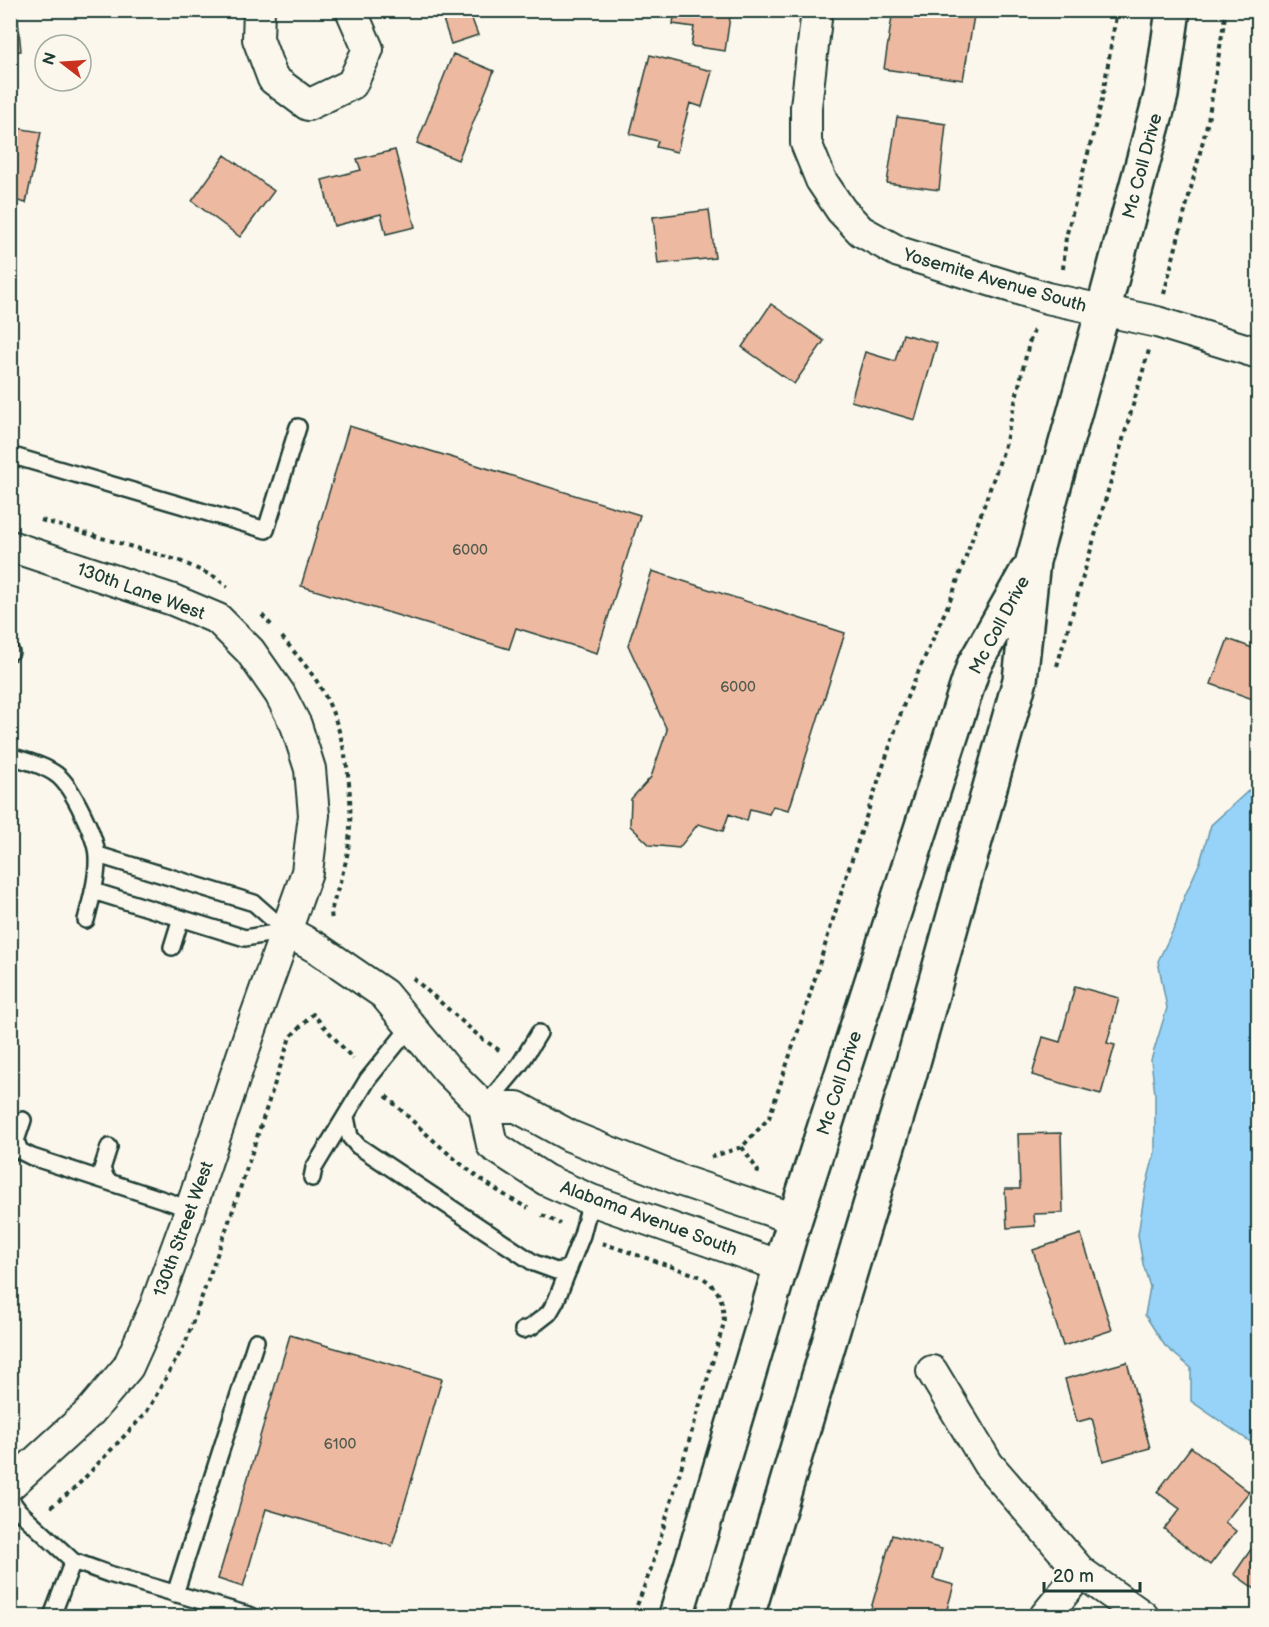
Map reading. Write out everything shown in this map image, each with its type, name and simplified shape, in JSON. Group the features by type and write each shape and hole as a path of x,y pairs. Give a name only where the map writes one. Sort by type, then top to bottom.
{"main road":[{"name":"Mc Coll Drive","path":"747,1617 912,1066 1020,680 1033,561 1161,95 1173,10"},
{"name":"Mc Coll Drive","path":"676,1617 795,1220 974,665 1033,561"}],"street":[{"path":"259,10 258,39 273,79 308,105 352,84 369,49 351,10"},
{"name":"Yosemite Avenue South","path":"817,10 806,107 806,143 821,180 841,210 861,231 899,252 1047,298 1157,322 1258,353"},
{"name":"130th Lane West","path":"11,548 173,600 218,619 250,651 280,694 296,725 310,768 314,815 307,872 285,931"},
{"path":"285,931 317,948 384,994 447,1070 484,1107 517,1107 570,1136 671,1177 795,1220"},
{"name":"130th Street West","path":"10,1485 90,1412 128,1367 155,1307 190,1211 285,931"},
{"name":"Alabama Avenue South","path":"484,1107 492,1144 546,1180 591,1200 781,1266"},
{"path":"932,1371 988,1464 1081,1572 1143,1617"},
{"path":"1045,1617 1081,1572"}],"lane":[{"path":"10,455 266,531 298,427"},
{"path":"10,756 44,767 59,776 81,809 98,855 86,920"},
{"path":"98,855 254,903 285,931"},
{"path":"93,891 245,938 285,931"},
{"path":"172,947 181,918"},
{"path":"312,1178 314,1168 368,1079 411,1026"},
{"path":"484,1107 520,1064 539,1033"},
{"path":"346,1117 350,1137 358,1146 534,1263 556,1271 569,1269"},
{"path":"23,1120 16,1141 20,1151 32,1157 173,1203 190,1211"},
{"path":"107,1181 102,1169 109,1147"},
{"path":"523,1330 531,1328 549,1313 582,1235 591,1200"},
{"path":"175,1594 256,1341"},
{"path":"10,1499 19,1511 73,1561 252,1617"},
{"path":"52,1617 73,1561"}],"path":[{"path":"701,1155 713,1157 742,1147 769,1118 904,705 952,596 1004,449 1029,343 1047,298 1063,269 1066,237 1102,100 1117,10"},
{"path":"41,520 180,561 215,577 233,591"},
{"path":"260,613 316,681 335,720 345,756 351,810 348,852 331,912 332,922"},
{"path":"405,971 481,1038 520,1064"}],"water":[{"path":"1258,782 1258,1447 1191,1401 1191,1368 1165,1346 1145,1315 1150,1287 1138,1235 1145,1190 1155,1152 1155,1094 1151,1060 1167,1008 1158,961 1176,924 1183,900 1200,862 1211,825"}],"building":[{"path":"10,10 17,10 21,51 10,53"},
{"path":"440,10 496,10 472,19 478,35 451,44"},
{"path":"675,10 731,10 725,51 691,46 694,27 673,24"},
{"path":"893,10 975,10 963,80 884,69"},
{"path":"453,54 494,71 458,160 417,143"},
{"path":"650,55 712,71 702,107 690,103 677,152 656,147 658,141 630,134"},
{"path":"897,117 946,124 939,190 887,183"},
{"path":"10,127 41,132 26,203 10,199"},
{"path":"395,150 415,227 386,234 381,214 334,226 322,180 361,170 357,159"},
{"path":"225,155 274,191 240,237 192,201"},
{"path":"709,210 715,258 658,264 653,217"},
{"path":"771,304 824,341 794,384 742,347"},
{"path":"903,334 937,343 915,420 851,401 865,352 895,361"},
{"path":"349,426 640,515 597,653 516,628 509,649 301,586"},
{"path":"652,571 845,633 789,810 773,806 769,814 750,809 747,821 729,814 723,831 698,824 679,848 650,845 630,826 631,799 651,777 667,730 628,645"},
{"path":"1228,639 1258,650 1258,701 1211,684"},
{"path":"1075,986 1119,998 1107,1043 1115,1045 1101,1094 1032,1075 1043,1037 1060,1042"},
{"path":"1061,1133 1063,1213 1034,1214 1035,1226 1007,1228 1005,1189 1020,1189 1018,1134"},
{"path":"1081,1234 1112,1330 1063,1346 1033,1250"},
{"path":"290,1335 442,1379 392,1546 266,1509 243,1587 218,1579"},
{"path":"1127,1362 1150,1448 1103,1461 1092,1418 1077,1422 1065,1379"},
{"path":"1191,1447 1249,1492 1225,1522 1236,1531 1210,1565 1164,1529 1180,1509 1157,1492"},
{"path":"892,1535 942,1549 933,1579 954,1585 945,1616 886,1616 870,1612"},
{"path":"1256,1542 1258,1543 1258,1591 1234,1574"}]}
